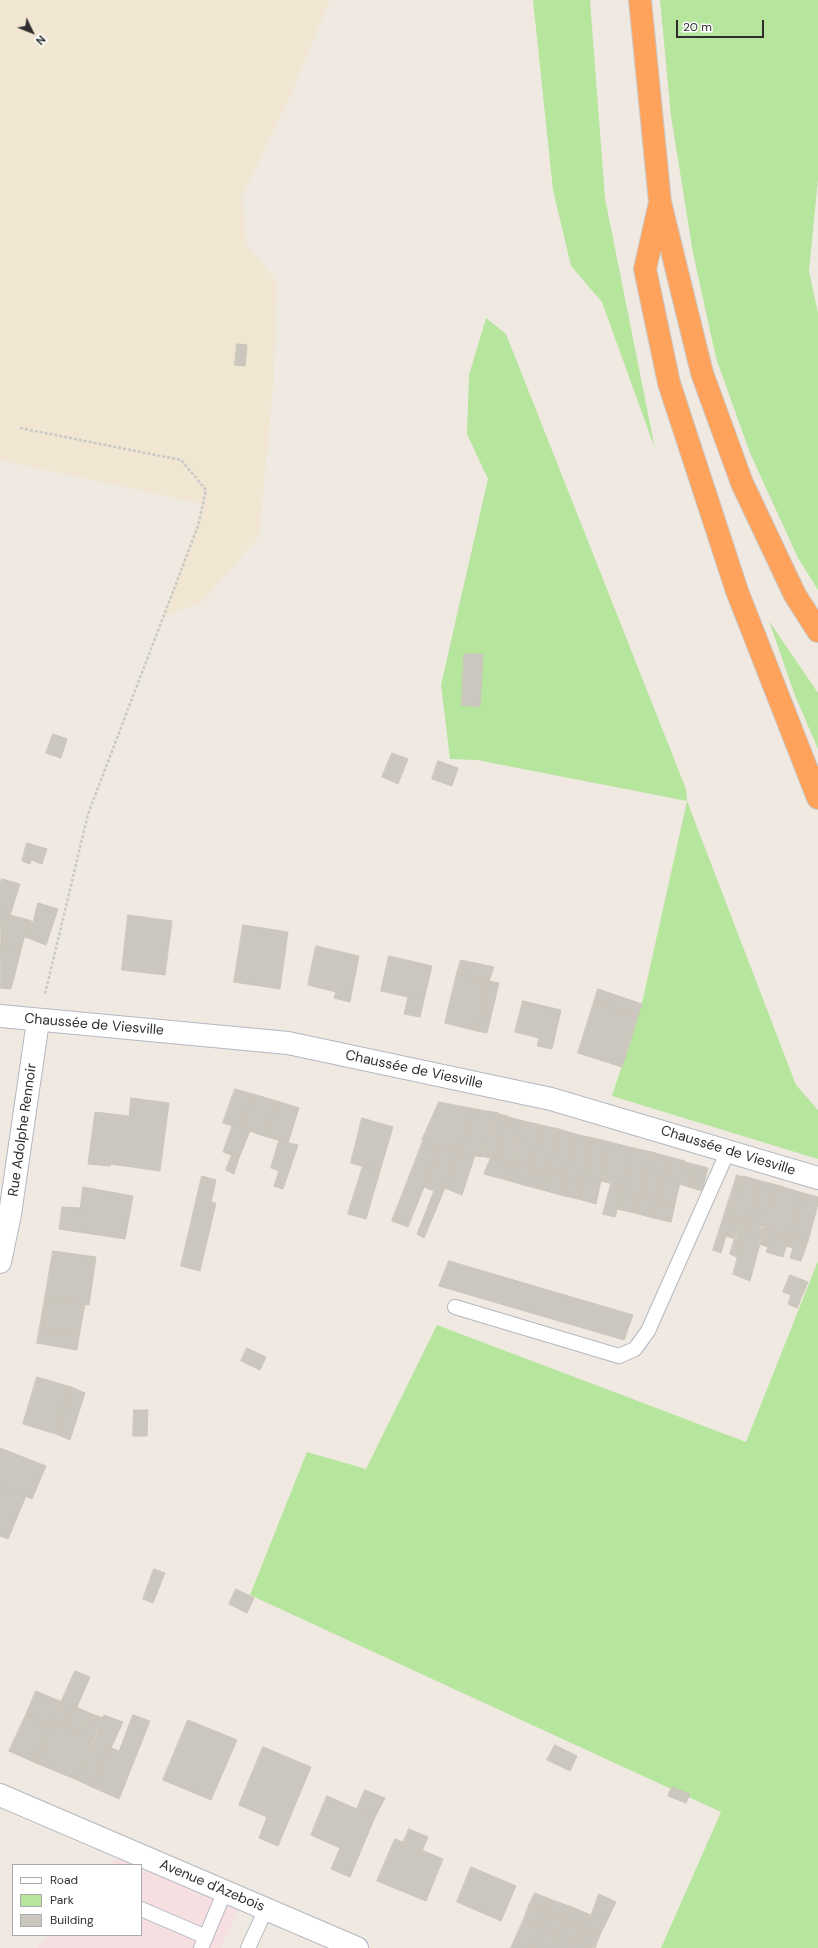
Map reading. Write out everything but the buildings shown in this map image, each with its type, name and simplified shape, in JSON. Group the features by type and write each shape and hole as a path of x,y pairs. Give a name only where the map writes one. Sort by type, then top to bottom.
{"highway":[{"path":"640,0 660,202 702,374 742,483 796,595 818,631"},
{"path":"660,202 645,269 669,383 737,591 818,798"}],"street":[{"name":"Chaussée de Viesville","path":"0,1016 38,1021 288,1043 551,1099 818,1178"},
{"name":"Rue Adolphe Rennoir","path":"0,1262 10,1214 38,1021"},
{"name":"Avenue d'Azebois","path":"0,1795 357,1948"}],"lane":[{"path":"455,1307 619,1356 635,1349 648,1331 728,1151"},
{"path":"142,1909 203,1942 225,1891"},
{"path":"248,1948 266,1909"}],"path":[{"path":"20,428 181,460 206,490 198,526 88,814 38,1021"}],"shaded area":[{"path":"0,0 330,0 289,99 242,196 246,244 276,280 274,378 259,536 202,602 163,617 203,504 0,460"},
{"path":"126,1849 243,1899 221,1948 37,1948 48,1936 142,1936 142,1864 112,1864"}],"green space":[{"path":"533,0 590,0 605,198 655,449 602,302 571,266 553,190"},
{"path":"660,0 818,0 818,179 809,271 818,313 818,590 798,558 750,453 716,358 693,253 671,116"},
{"path":"486,318 506,334 686,789 687,801 477,760 450,759 441,685 488,479 467,434 469,375"},
{"path":"769,621 818,693 818,749 794,693"},
{"path":"687,801 796,1085 818,1110 818,1159 612,1096 642,1003"},
{"path":"818,1261 818,1948 661,1948 721,1812 250,1595 307,1452 366,1469 437,1325 746,1442"}]}
